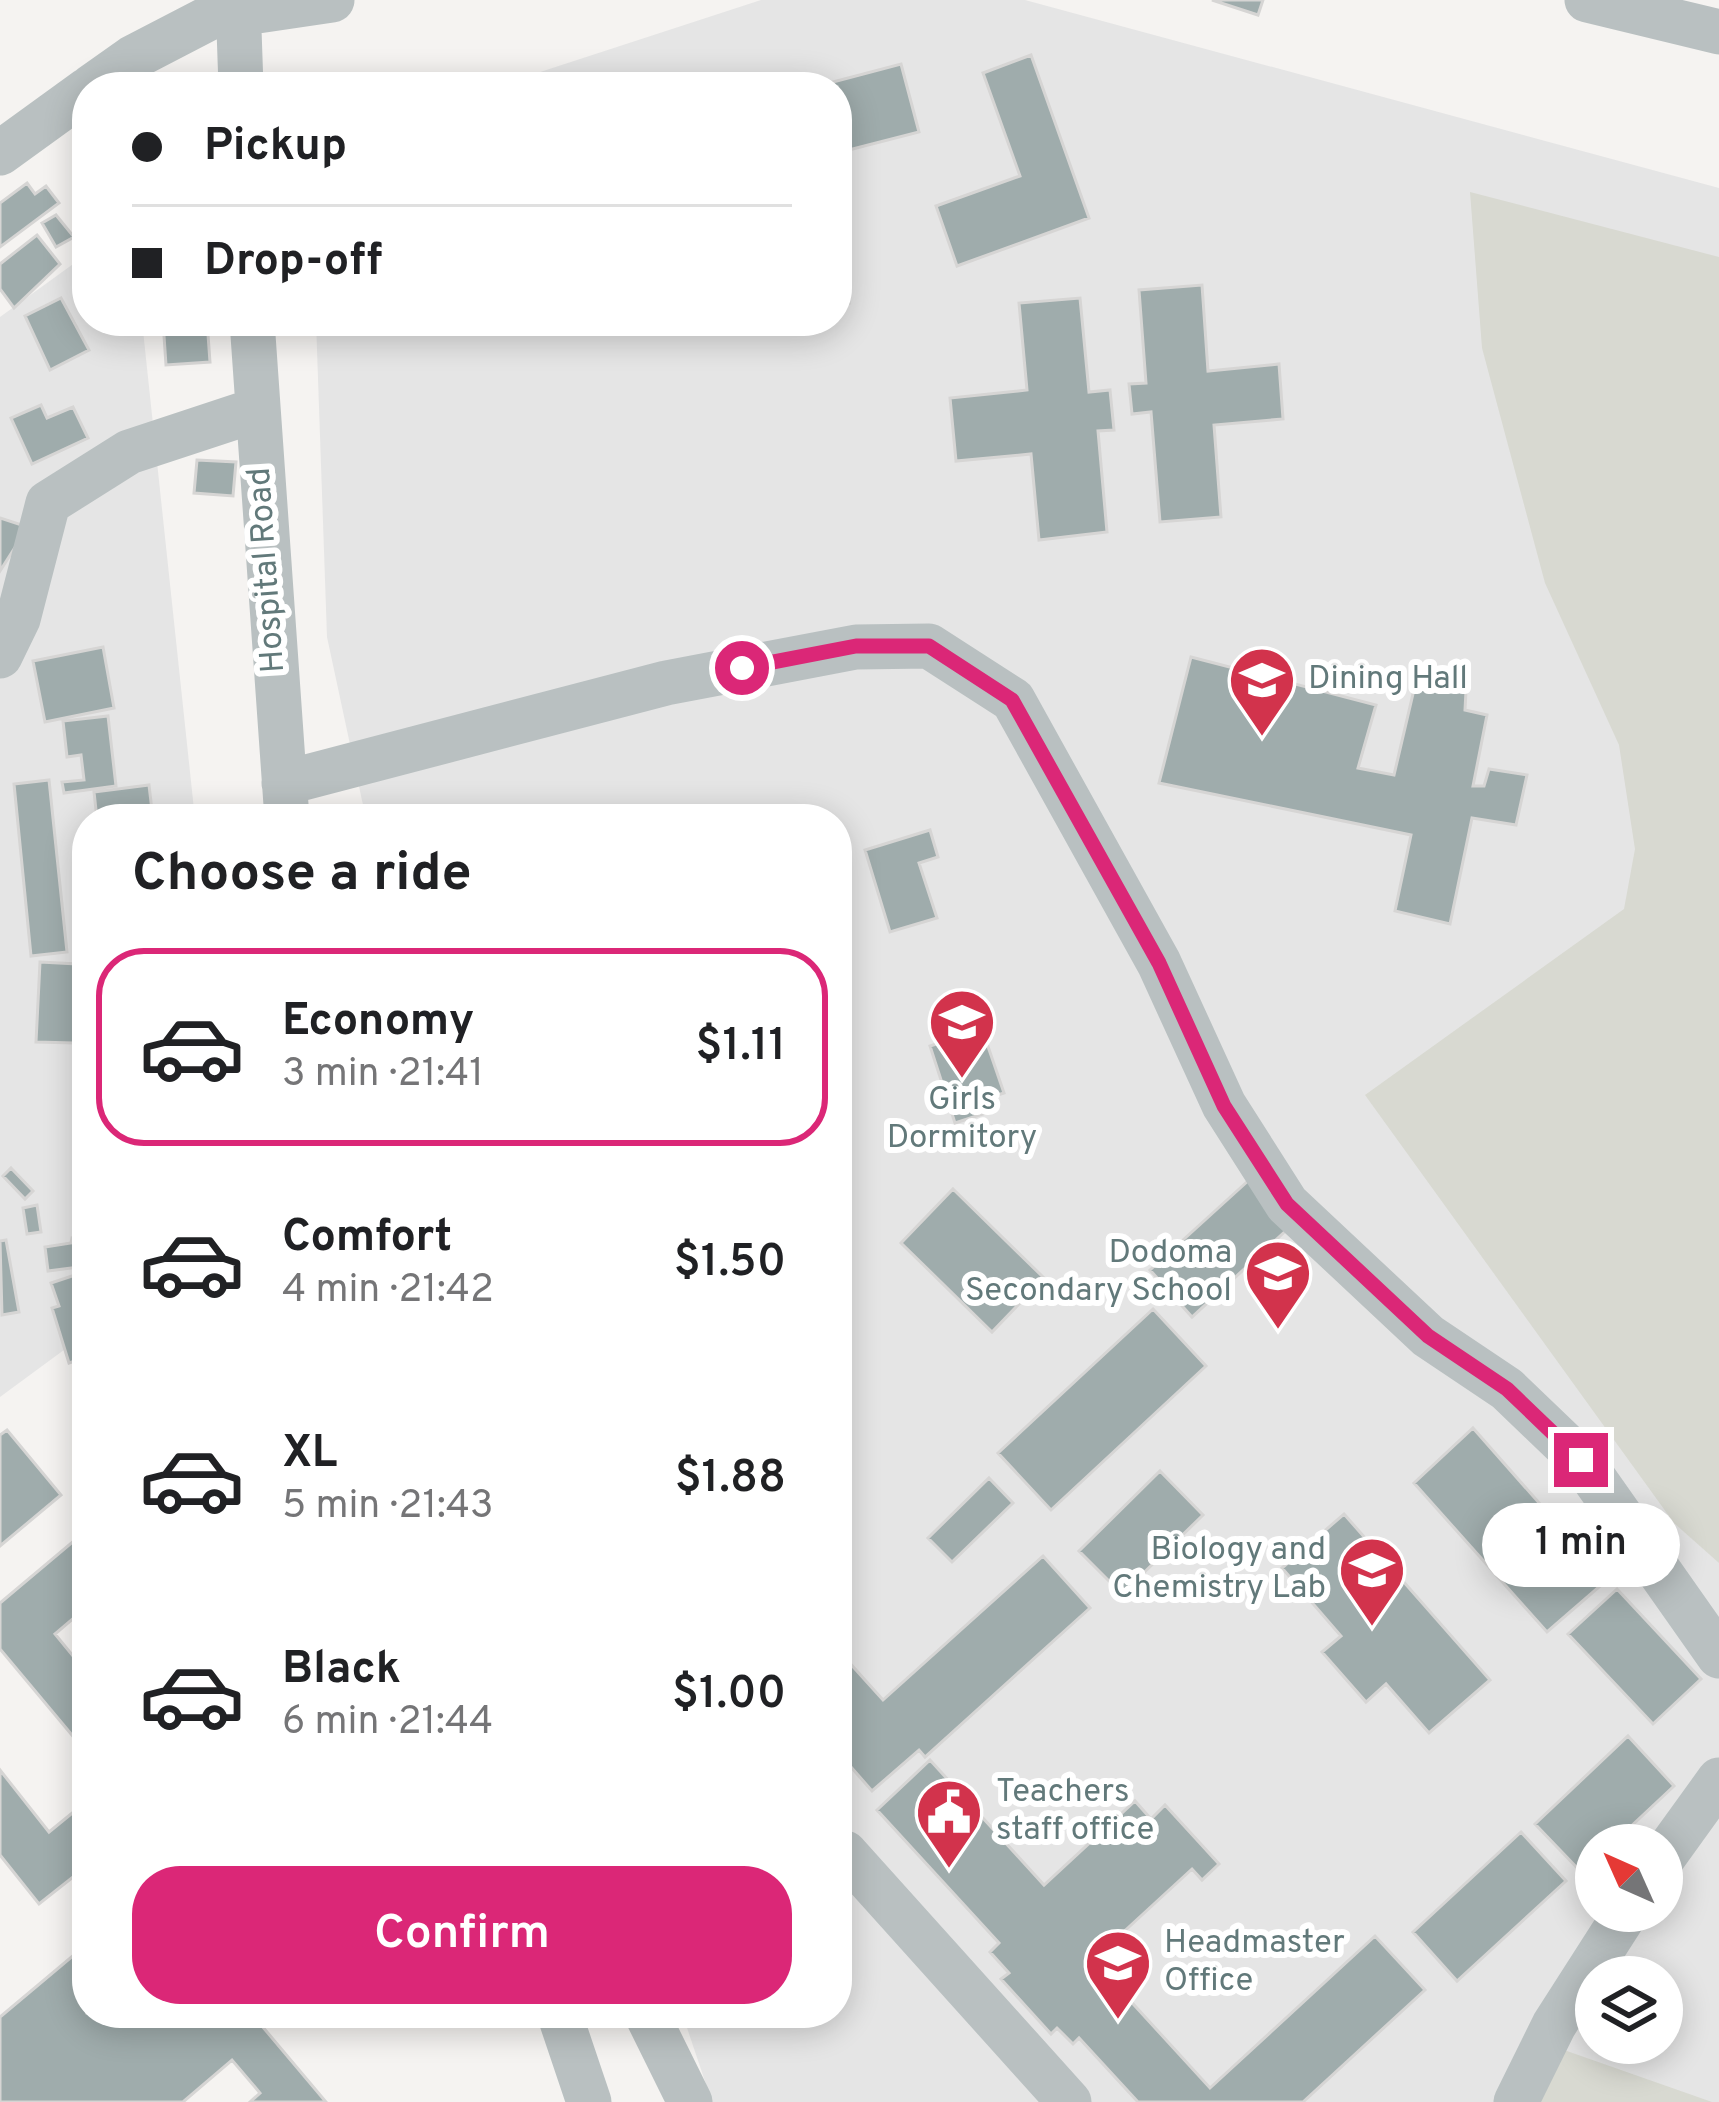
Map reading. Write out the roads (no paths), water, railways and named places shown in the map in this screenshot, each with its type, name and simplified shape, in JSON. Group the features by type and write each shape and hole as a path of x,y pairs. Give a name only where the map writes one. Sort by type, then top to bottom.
{"street":[{"path":"111,72 238,6 332,0"},
{"path":"1587,0 1719,32"},
{"path":"238,6 240,72"},
{"path":"0,153 72,100"},
{"name":"Hospital Road","path":"253,336 285,801"},
{"path":"0,656 18,620 48,503 129,452 256,410"},
{"path":"285,801 666,683 856,646 929,646 1012,700 1159,963 1224,1106 1287,1204 1428,1336 1507,1389 1581,1460 1719,1656"},
{"path":"1683,1830 1719,1780"},
{"path":"852,1860 1069,2102"},
{"path":"1516,2102 1553,2025 1613,1932"},
{"path":"564,2028 589,2102"},
{"path":"653,2028 690,2102"}],"place":[{"name":"Dining Hall","path":"1262,739"},
{"name":"Girls Dormitory","path":"962,1081"},
{"name":"Dodoma Secondary School","path":"1278,1332"},
{"name":"Biology and Chemistry Lab","path":"1372,1629"},
{"name":"Teachers staff office","path":"949,1871"},
{"name":"Headmaster Office","path":"1118,2022"}]}
